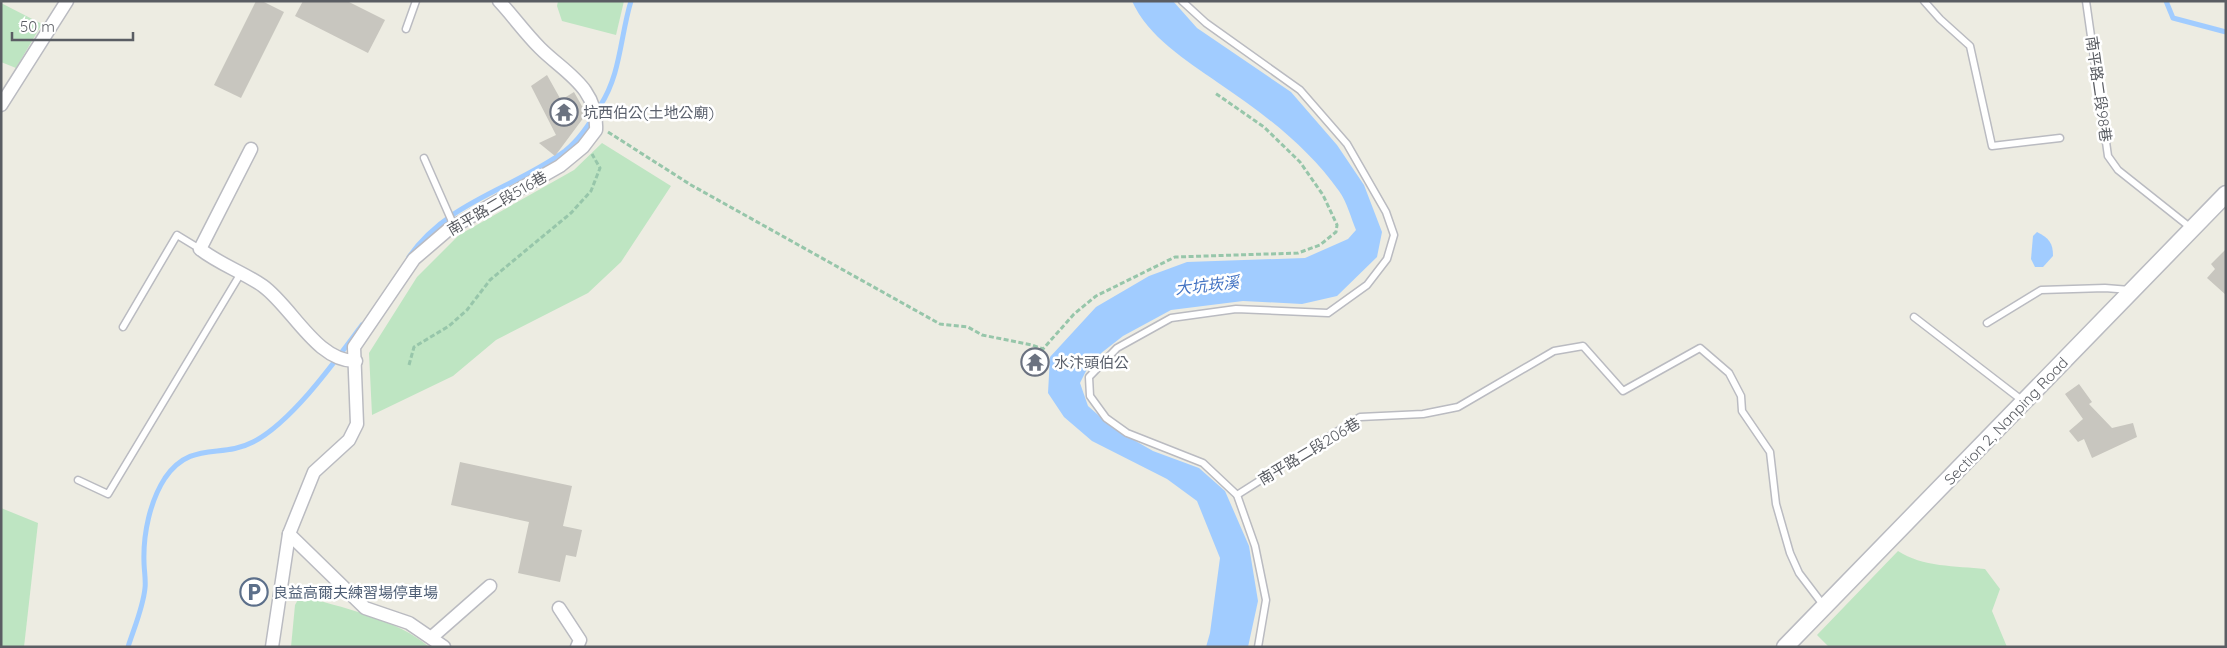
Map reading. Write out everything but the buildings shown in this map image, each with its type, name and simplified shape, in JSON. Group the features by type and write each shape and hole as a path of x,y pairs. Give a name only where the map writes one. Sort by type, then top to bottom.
{"street":[{"path":"1,105 67,1"},
{"path":"499,1 540,48 579,80 592,105 596,126"},
{"name":"南平路二段516巷","path":"272,647 289,534 314,472 349,440 357,424 351,361 354,347 414,259 454,225 560,166 586,143 596,126"},
{"path":"251,148 200,249 211,258 264,287 325,351 351,361"},
{"name":"Section 2, Nanping Road","path":"1785,647 2226,194"},
{"path":"289,534 365,608 409,623 444,647"},
{"path":"432,637 490,586"},
{"path":"558,608 580,640 577,647"}],"lane":[{"path":"406,29 416,1"},
{"path":"1182,1 1206,23 1300,90 1346,144 1386,212 1394,235 1387,259 1366,286 1328,313 1236,309 1171,318 1117,348 1088,377 1090,396 1106,418 1127,433 1203,462 1237,495 1255,546 1266,600 1258,647"},
{"path":"1924,1 1940,19 1970,46 1992,146 2060,138"},
{"name":"南平路二段98巷","path":"2086,1 2108,156 2118,170 2192,229"},
{"path":"424,158 454,225"},
{"path":"123,326 177,235 200,249"},
{"path":"78,480 108,494 241,273"},
{"path":"1987,323 2041,290 2105,288 2131,290"},
{"path":"1914,317 2024,402"},
{"name":"南平路二段206巷","path":"1237,495 1360,418 1423,414 1458,407 1554,351 1583,346 1623,390 1700,348 1729,373 1741,396 1742,411 1770,452 1776,504 1790,553 1799,573 1825,607"}],"path":[{"path":"1031,371 1039,369 1038,362 1043,350 1053,336 1074,314 1096,296 1175,257 1298,253 1320,245 1336,232 1337,225 1324,195 1300,162 1264,127 1215,92"},
{"path":"596,126 609,132 690,185 940,324 968,327 982,335 1032,345 1043,350"},
{"path":"409,365 414,347 449,326 467,310 490,280 571,213 591,191 600,168 586,143"}],"green space":[{"path":"558,1 624,1 616,35 562,21 557,6"},
{"path":"1,3 42,24 16,68 1,62"},
{"path":"602,143 671,186 621,262 588,293 496,340 453,376 372,415 369,353 417,277 459,235 574,170"},
{"path":"1,508 38,523 24,647 1,647"},
{"path":"1898,551 1928,563 1985,569 2000,589 1992,611 2007,647 1829,647 1817,635"},
{"path":"300,596 368,615 402,629 429,647 291,647 295,605"}],"water":[{"name":"大坑崁溪","path":"1132,1 1173,1 1197,28 1291,92 1337,145 1364,185 1382,232 1377,257 1337,296 1302,304 1243,301 1171,310 1123,336 1091,361 1080,383 1088,406 1113,428 1153,451 1199,468 1225,491 1249,546 1258,601 1248,647 1206,647 1210,633 1220,558 1197,501 1167,479 1092,441 1064,417 1048,393 1050,357 1096,307 1149,276 1187,262 1305,258 1348,239 1356,230 1342,195 1313,159 1267,118 1169,47 1148,26"},
{"path":"2037,232 2045,236 2052,248 2053,256 2043,267 2035,267 2031,259 2033,236"}],"waterway":[{"path":"409,257 425,238 443,222 482,197 545,164 565,151 580,136 607,94 612,81 631,1"},
{"path":"2166,1 2173,18 2226,32"},
{"path":"128,647 144,595 144,551 148,518 155,497 165,478 175,466 196,454 241,447 268,433 312,389 362,325"}],"place":[{"name":"坑西伯公(土地公廟)","path":"564,112"},
{"name":"水汴頭伯公","path":"1035,362"},
{"name":"良益高爾夫練習場停車場","path":"254,592"}]}
